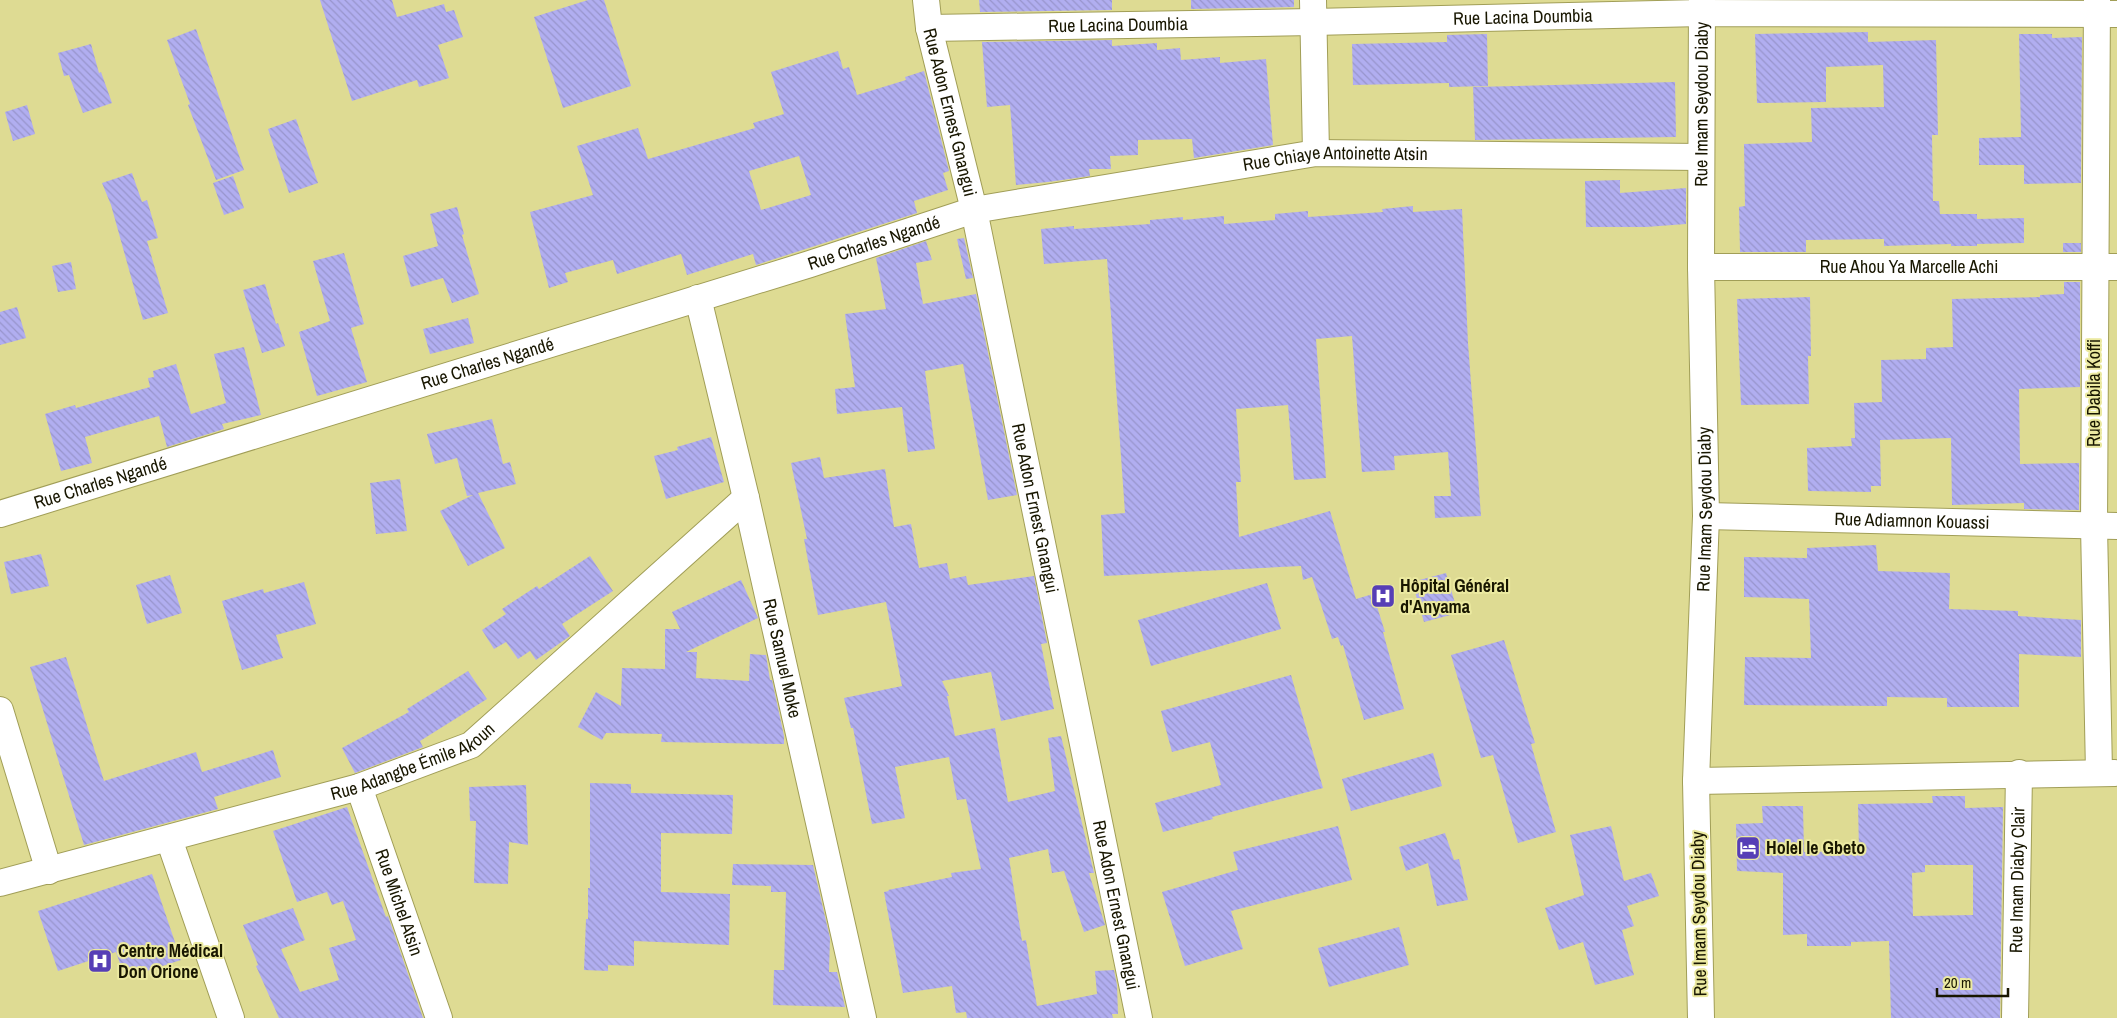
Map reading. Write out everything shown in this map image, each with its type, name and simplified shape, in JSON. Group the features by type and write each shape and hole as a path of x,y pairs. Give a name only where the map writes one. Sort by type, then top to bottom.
{"street":[{"name":"Rue Adon Ernest Gnangui","path":"926,0 929,28 974,210 1138,1018"},
{"name":"Rue Lacina Doumbia","path":"929,28 1313,11 1702,6 2104,9"},
{"name":"Rue Imam Seydou Diaby","path":"1700,1018 1696,781 1706,516 1701,267 1702,6"},
{"name":"Rue Dabila Koffi","path":"2104,9 2106,267 2105,526 2108,773"},
{"path":"1313,11 1316,153"},
{"name":"Rue Chiaye Antoinette Atsin","path":"974,210 1316,153 1701,157"},
{"name":"Rue Charles Ngandé","path":"0,514 810,264 974,210"},
{"name":"Rue Ahou Ya Marcelle Achi","path":"1701,267 2106,267"},
{"name":"Rue Samuel Moke","path":"698,298 746,498 863,1018"},
{"name":"Rue Adangbe Émile Akoun","path":"0,884 359,788 471,745 746,498"},
{"name":"Rue Adiamnon Kouassi","path":"1706,516 2105,526"},
{"path":"0,710 49,871"},
{"path":"1696,781 2019,773 2108,773"},
{"name":"Rue Imam Diaby Clair","path":"2016,1018 2019,773"},
{"name":"Rue Michel Atsin","path":"359,788 440,1018"},
{"path":"169,840 231,1018"}],"building":[{"path":"320,0 392,0 397,17 444,4 446,12 454,10 463,37 438,45 449,78 419,87 417,80 352,101"},
{"path":"588,0 604,0 631,86 563,108 534,17"},
{"path":"979,0 1112,0 1112,10 980,12"},
{"path":"1191,0 1294,0 1294,7 1191,9"},
{"path":"196,29 244,170 216,180 188,105 190,104 167,40"},
{"path":"1868,32 1868,42 1936,40 1938,135 1932,135 1933,201 1939,201 1940,214 1977,214 1977,219 2024,218 2024,243 1977,244 1977,246 1951,246 1951,244 1884,246 1884,239 1806,240 1806,252 1740,252 1739,207 1745,206 1744,144 1812,142 1811,108 1884,107 1883,65 1826,67 1826,102 1757,103 1755,34"},
{"path":"1487,34 1488,86 1449,87 1449,83 1353,85 1352,44 1447,42 1447,35"},
{"path":"2019,34 2052,34 2052,38 2082,37 2081,183 2024,184 2024,165 1979,165 1979,138 2021,137"},
{"path":"1112,40 1112,46 1157,43 1157,50 1180,48 1181,60 1220,57 1220,63 1266,59 1273,145 1194,158 1192,139 1138,140 1138,155 1110,156 1111,169 1089,169 1090,176 1016,185 1010,105 987,107 982,42"},
{"path":"91,44 99,73 101,72 112,103 83,113 69,75 64,76 58,53"},
{"path":"838,51 843,69 849,67 857,95 906,80 905,77 924,71 949,171 943,173 948,190 914,201 917,213 756,265 753,254 687,275 681,254 617,274 613,260 565,273 568,282 549,288 530,212 593,195 577,146 638,128 648,159 755,128 753,123 784,114 771,72","holes":["799,156 811,195 761,210 749,171"]},
{"path":"1675,82 1676,137 1475,140 1473,87"},
{"path":"27,105 35,134 13,141 5,112"},
{"path":"296,119 318,183 289,193 268,129"},
{"path":"132,173 142,202 147,200 158,238 147,241 168,313 143,320 111,205 102,183"},
{"path":"233,176 244,208 224,215 213,183"},
{"path":"1620,180 1620,193 1686,188 1686,224 1646,227 1586,227 1585,181"},
{"path":"1413,206 1413,212 1462,209 1468,343 1481,516 1435,518 1434,496 1451,496 1448,452 1394,456 1395,470 1362,472 1352,336 1316,339 1326,478 1294,480 1288,405 1236,409 1241,482 1236,482 1239,537 1330,511 1356,599 1373,594 1385,632 1383,632 1404,709 1364,720 1343,645 1341,646 1338,637 1332,639 1312,577 1303,580 1301,566 1104,576 1101,515 1125,513 1107,259 1044,264 1041,229 1074,226 1074,229 1150,224 1150,220 1183,217 1183,220 1224,216 1224,224 1275,220 1275,214 1308,211 1308,217 1383,212 1382,209"},
{"path":"457,207 464,234 462,235 479,294 452,303 443,278 411,287 403,256 438,246 430,214"},
{"path":"964,238 973,278 966,279 957,239"},
{"path":"926,241 932,260 916,263 923,304 976,294 1017,495 988,500 963,364 925,371 935,449 908,452 902,407 837,414 835,389 855,387 845,314 886,309 876,258"},
{"path":"2063,243 2081,243 2081,252 2063,252"},
{"path":"344,253 364,324 351,328 367,382 317,396 299,332 330,321 313,261"},
{"path":"71,262 76,289 58,292 52,266"},
{"path":"2064,282 2080,282 2080,387 2019,389 2020,464 2079,463 2079,510 2024,509 2024,503 1952,505 1951,438 1880,440 1881,486 1871,486 1871,492 1808,491 1807,448 1852,446 1851,438 1855,438 1854,403 1882,402 1881,360 1926,359 1926,348 1953,347 1952,299 2040,297 2040,295 2064,294"},
{"path":"265,284 276,324 278,323 285,346 262,353 243,290"},
{"path":"1810,297 1811,356 1808,356 1809,404 1741,405 1737,299"},
{"path":"17,307 26,338 0,345 0,312"},
{"path":"468,318 474,343 430,354 423,329"},
{"path":"244,347 261,415 222,424 224,429 167,447 159,416 85,437 92,463 61,471 45,414 75,405 76,408 150,387 148,378 154,377 153,371 176,364 191,414 226,403 214,354"},
{"path":"492,419 503,464 510,462 516,484 478,493 505,548 468,566 440,511 473,495 467,496 457,458 435,464 427,434"},
{"path":"711,437 724,482 666,499 654,456 678,450 677,447"},
{"path":"820,457 824,478 885,469 894,527 911,524 919,568 947,563 950,579 966,576 968,585 1034,576 1047,643 1041,644 1054,709 1001,721 991,672 942,681 949,696 947,696 955,736 995,728 1008,802 1055,791 1048,738 1061,736 1094,873 1089,873 1105,925 1084,932 1064,871 1052,873 1048,849 1009,858 1022,941 1026,940 1037,1006 1097,994 1095,971 1114,970 1117,985 1118,1014 1112,1014 1113,1018 967,1018 966,1012 956,1013 952,986 903,993 884,892 952,877 951,873 981,869 966,799 957,800 949,757 895,767 905,818 872,824 853,728 851,728 844,698 902,686 886,602 818,615 804,539 807,539 791,463"},
{"path":"400,479 407,531 376,534 370,483"},
{"path":"1876,545 1878,571 1950,573 1949,609 2018,611 2018,616 2081,620 2081,657 2019,654 2019,707 1947,707 1947,698 1887,697 1887,706 1744,705 1745,657 1811,658 1809,599 1744,597 1744,557 1807,558 1807,548"},
{"path":"41,554 49,586 11,594 4,562"},
{"path":"590,556 613,591 562,624 570,636 536,660 530,651 518,659 506,642 494,649 482,630 506,614 502,609 537,586 539,589"},
{"path":"1446,573 1458,613 1424,622 1412,582"},
{"path":"170,575 182,613 147,624 136,585"},
{"path":"741,580 758,618 686,652 697,652 696,678 749,681 750,654 766,655 770,680 772,680 784,736 784,744 661,742 662,734 606,733 602,740 578,727 596,692 621,706 622,668 665,669 665,629 680,629 672,612"},
{"path":"304,582 316,624 276,635 283,658 242,670 222,601 263,589 264,593"},
{"path":"1267,583 1281,629 1151,666 1138,620"},
{"path":"1504,640 1535,743 1531,744 1556,832 1518,843 1493,755 1481,758 1451,655"},
{"path":"66,657 104,781 196,752 202,772 273,750 281,777 214,797 218,809 84,845 30,667"},
{"path":"468,671 487,699 420,741 423,747 355,773 342,748 409,712 407,709"},
{"path":"1291,675 1323,788 1163,832 1155,803 1221,785 1210,742 1172,752 1161,711"},
{"path":"1433,753 1442,786 1351,811 1342,779"},
{"path":"590,783 631,784 631,793 733,795 732,834 661,833 661,892 730,894 729,945 634,941 634,966 608,965 608,971 584,970 586,919 588,919 588,888 590,888"},
{"path":"526,785 528,845 509,842 508,884 474,883 476,821 470,821 469,787"},
{"path":"1932,796 1965,796 1965,808 2003,807 2000,1018 1891,1018 1889,941 1851,942 1851,946 1807,946 1807,934 1783,935 1783,873 1737,871 1736,824 1763,823 1762,806 1803,806 1804,852 1859,851 1858,804 1933,803","holes":["1925,865 1973,865 1973,915 1913,916 1912,873 1925,872"]},
{"path":"347,807 386,917 388,916 423,1018 279,1018 256,966 258,965 243,925 293,908 305,940 281,949 300,992 339,980 329,948 356,940 343,901 332,905 327,892 297,902 273,831"},
{"path":"1338,826 1352,880 1231,911 1243,949 1185,966 1162,892 1238,870 1233,852"},
{"path":"1611,826 1624,881 1651,873 1659,896 1627,906 1634,926 1622,930 1634,975 1595,985 1583,942 1559,950 1545,908 1584,895 1570,835"},
{"path":"1445,833 1454,860 1459,859 1468,900 1437,906 1428,863 1406,871 1399,847"},
{"path":"733,864 813,865 830,938 829,972 837,972 845,1007 773,1005 774,970 784,970 786,892 771,892 771,886 732,885"},
{"path":"152,874 181,960 125,978 116,952 58,971 38,911"},
{"path":"1399,927 1409,965 1329,987 1318,948"}],"place":[{"name":"Hôpital Général d'Anyama","path":"1383,596"},
{"name":"Holel le Gbeto","path":"1748,848"},
{"name":"Centre Médical Don Orione","path":"100,961"}]}
